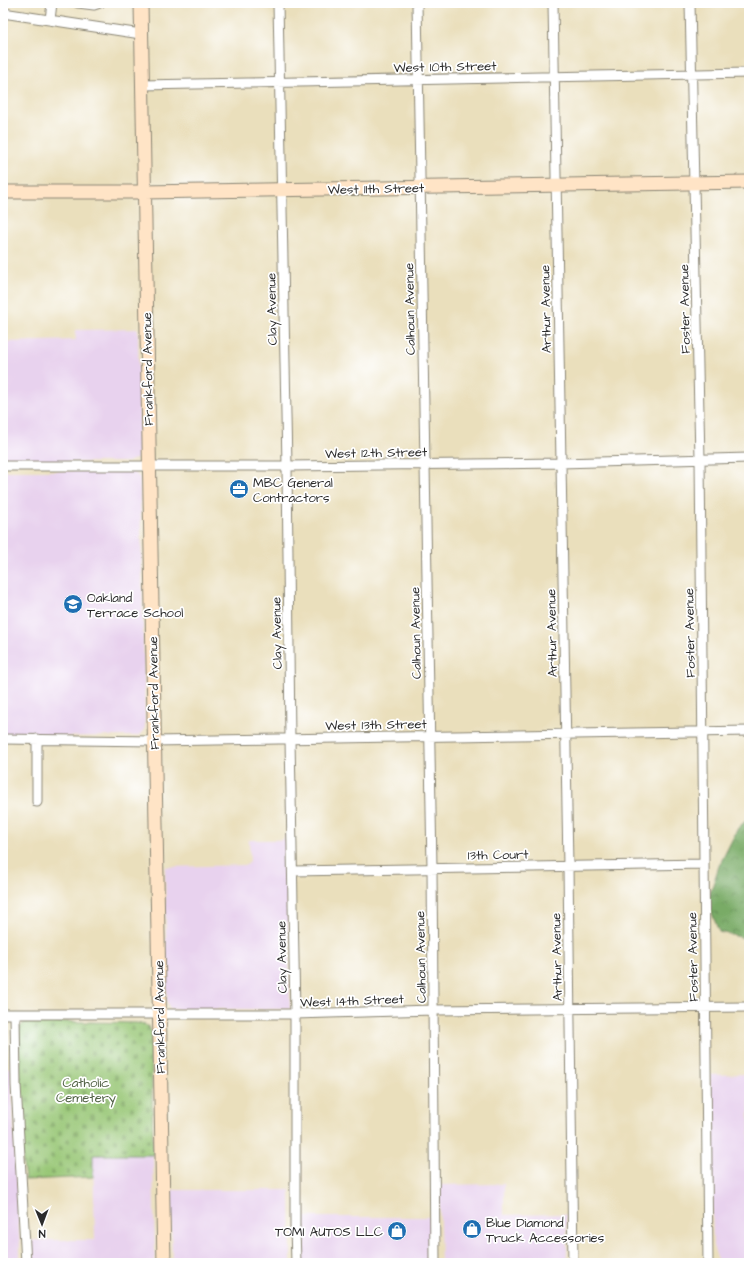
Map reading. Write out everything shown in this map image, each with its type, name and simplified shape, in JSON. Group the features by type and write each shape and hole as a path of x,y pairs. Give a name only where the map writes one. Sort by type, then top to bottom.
{"main road":[{"name":"Frankford Avenue","path":"141,3 164,1263"},
{"name":"West 11th Street","path":"3,192 144,192 749,182"}],"street":[{"path":"50,20 52,3"},
{"path":"78,3 94,5 100,3"},
{"name":"Clay Avenue","path":"278,3 293,871 296,1263"},
{"name":"Calhoun Avenue","path":"417,3 432,868 435,1263"},
{"name":"Arthur Avenue","path":"554,3 573,1263"},
{"name":"Foster Avenue","path":"690,3 700,459 708,1263"},
{"path":"3,14 141,34"},
{"name":"West 10th Street","path":"142,85 749,72"},
{"name":"West 12th Street","path":"3,466 287,466 560,463 749,458"},
{"name":"West 13th Street","path":"3,739 154,741 749,731"},
{"path":"37,739 37,802"},
{"name":"13th Court","path":"293,871 704,864"},
{"name":"West 14th Street","path":"3,1014 295,1014 433,1010 749,1007"},
{"path":"15,1014 16,1085 26,1263"}],"shaded area":[{"path":"138,329 140,452 138,458 128,462 15,462 10,461 3,456 3,342 76,340 75,330"},
{"name":"Oakland Terrace School","path":"3,471 128,471 135,473 140,478 145,726 144,731 140,735 3,737"},
{"path":"286,834 290,1009 171,1009 167,1002 165,867 247,865 250,861 249,840 283,840"},
{"path":"3,1068 11,1068 20,1263 3,1263"},
{"path":"749,1074 749,1263 719,1263 713,1246 710,1075"},
{"path":"93,1155 153,1155 155,1263 30,1263 28,1240 95,1240"},
{"path":"504,1184 504,1215 566,1214 566,1263 441,1263 439,1185"},
{"path":"171,1190 290,1190 291,1263 172,1263"},
{"path":"299,1217 430,1217 430,1263 303,1263 299,1247"}],"green space":[{"path":"749,818 749,939 719,932 709,905 709,897 719,866 738,828"},
{"name":"Catholic Cemetery","path":"26,1021 137,1023 149,1027 151,1031 153,1155 93,1155 93,1177 25,1180 22,1155 19,1028"}],"place":[{"name":"MBC General Contractors","path":"239,489"},
{"name":"Oakland Terrace School","path":"73,604"},
{"name":"Blue Diamond Truck Accessories","path":"472,1229"},
{"name":"TOMI AUTOS LLC","path":"397,1231"}]}
